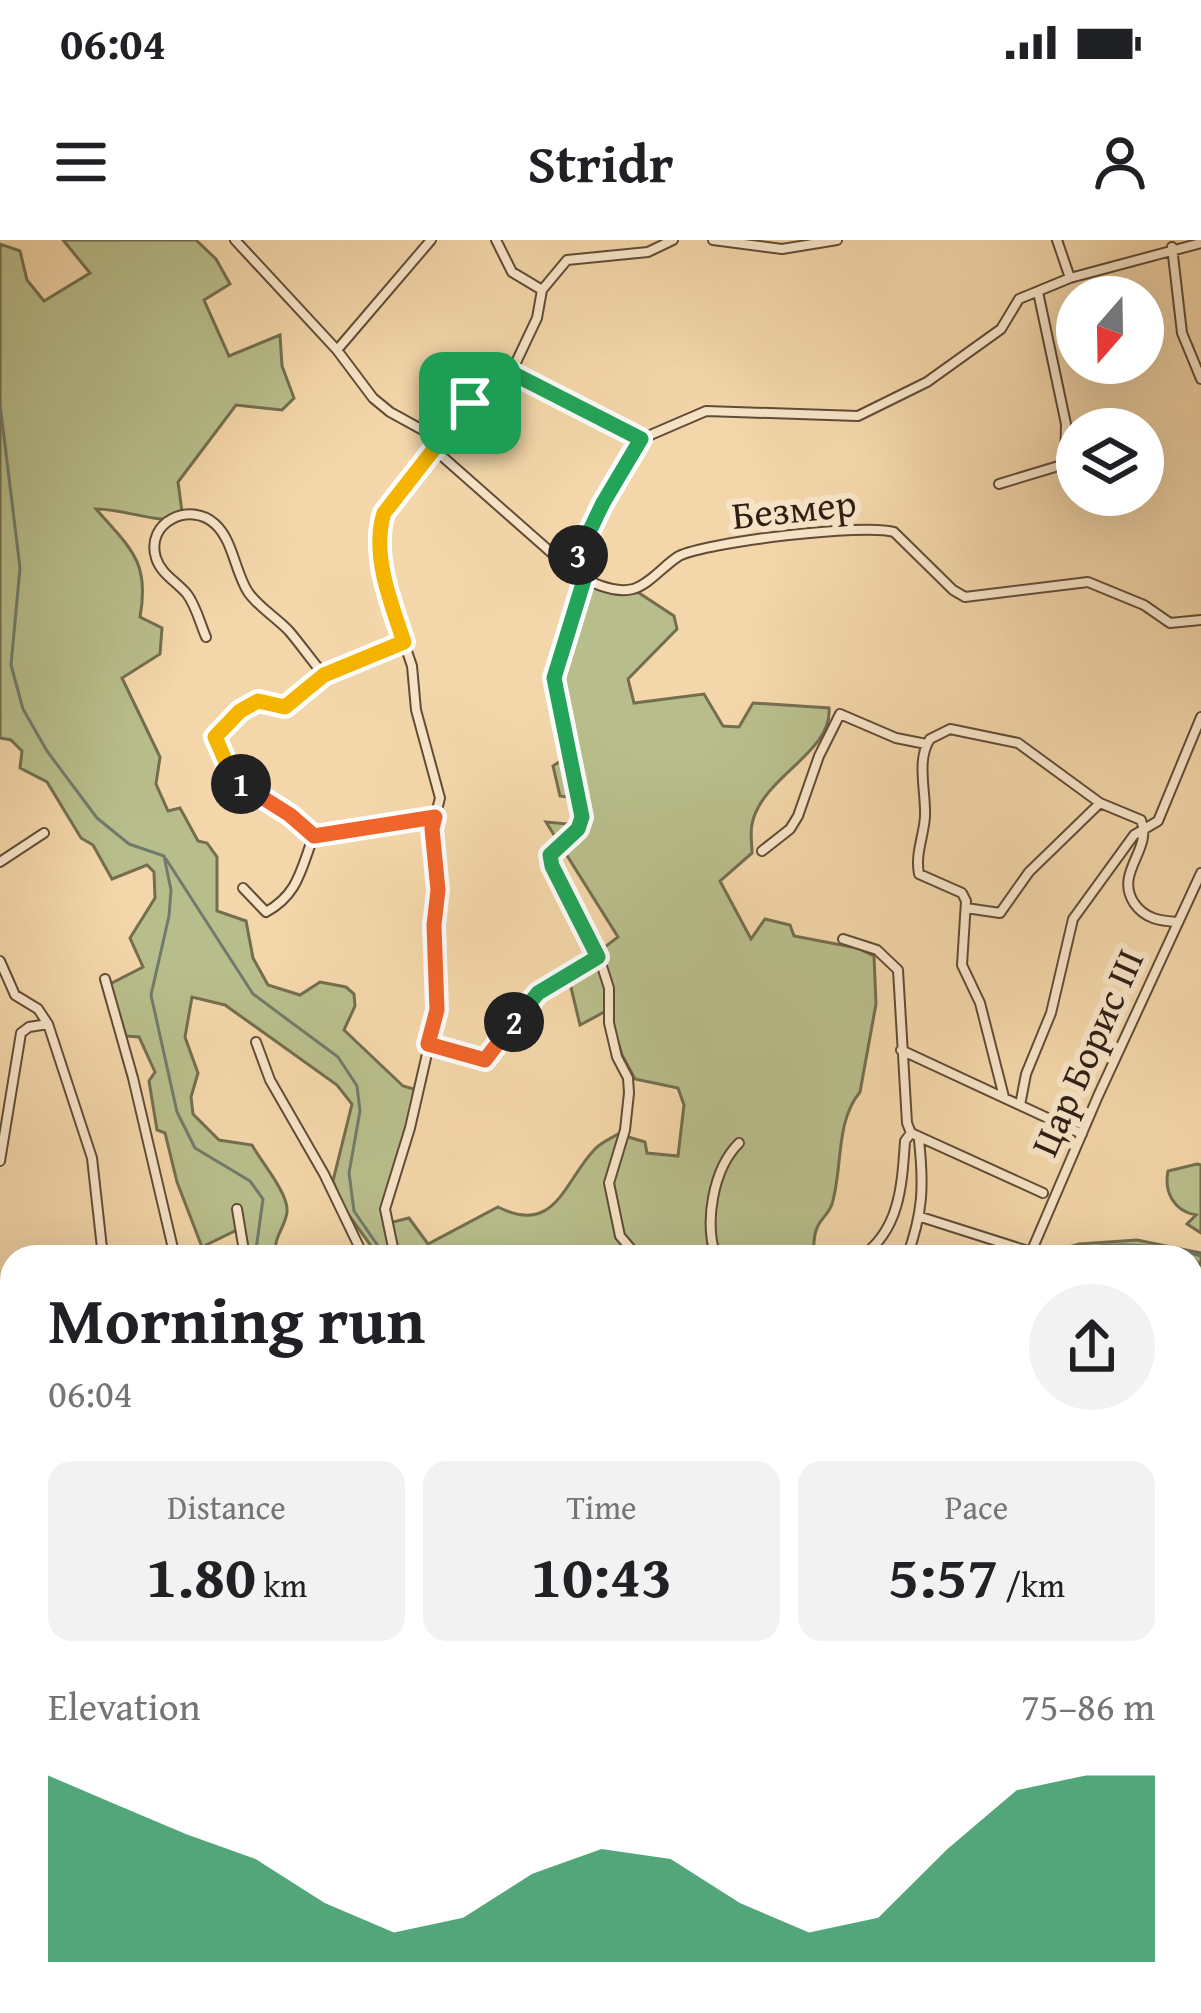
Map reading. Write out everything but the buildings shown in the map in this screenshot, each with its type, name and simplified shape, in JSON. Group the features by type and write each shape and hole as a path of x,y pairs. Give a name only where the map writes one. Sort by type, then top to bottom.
{"street":[{"path":"235,240 337,350 373,398 439,439"},
{"path":"337,350 431,240"},
{"path":"496,240 512,272 542,290"},
{"path":"392,1245 385,1209 410,1128 437,1010 434,925 438,890 432,829 440,798 416,710 412,666 387,592 379,529 384,513 439,439 470,403 512,373 537,318 542,290 567,260 649,252 673,240"},
{"path":"713,240 782,248 837,240"},
{"path":"1058,240 1069,276"},
{"path":"1077,276 1201,242"},
{"path":"1172,248 1182,333 1201,379"},
{"path":"571,570 641,439 706,411 858,416 927,382 1001,329 1019,299 1056,284"},
{"path":"999,484 1065,464 1066,424 1038,292"},
{"path":"512,373 641,439"},
{"path":"435,450 584,580 554,678 582,817 578,829 550,855 598,957 608,988 617,1057 628,1078 625,1130 609,1183 620,1236 628,1245"},
{"path":"206,637 187,594 157,560 160,531 167,519 180,514 200,515 223,533 249,593 289,630 324,675"},
{"name":"Безмер","path":"584,580 634,589 688,553 809,532 881,528 894,532 965,597 1088,582 1150,608 1170,622 1201,620"},
{"path":"404,642 324,675 285,707 258,701 240,711 215,737 233,778 314,836 435,817"},
{"path":"762,850 790,829 798,816 840,714 896,738 926,744 950,729 1018,743 1100,803 1141,820 1144,832 1128,875 1130,895 1143,913 1178,922"},
{"path":"1020,1106 1026,1074 1051,1013 1072,919 1134,836 1158,820 1201,717"},
{"path":"926,744 919,874 962,893 966,908 962,964 980,1003 1004,1097"},
{"path":"966,908 1000,914 1029,872 1100,803"},
{"path":"0,862 44,833"},
{"path":"243,888 263,912 281,904 295,889 314,836"},
{"name":"Цар Борис III","path":"1034,1245 1201,873"},
{"path":"843,939 878,950 898,970 907,1123 915,1136 925,1190 912,1245"},
{"path":"428,1044 485,1060 538,993 598,957"},
{"path":"0,962 15,994 38,1009 48,1024 92,1158 102,1245"},
{"path":"105,979 172,1245"},
{"path":"0,1161 21,1033 48,1024"},
{"path":"256,1042 269,1081 324,1174 358,1245"},
{"path":"901,1050 1082,1134"},
{"path":"915,1136 1043,1193"},
{"path":"879,1245 902,1189 905,1141 915,1136"},
{"path":"713,1245 710,1232 719,1173 739,1143"},
{"path":"237,1209 243,1245"},
{"path":"921,1217 1008,1245"}],"green space":[{"path":"63,240 196,240 216,259 230,284 204,300 229,356 280,335 282,366 294,398 282,410 236,405 178,482 183,519 96,509 128,546 140,569 140,617 162,628 160,654 122,678 160,757 156,784 168,811 180,808 198,841 207,843 217,857 217,911 246,921 253,958 268,985 300,995 320,982 346,987 354,994 355,1006 344,1030 403,1086 417,1090 385,1209 392,1245 370,1245 343,1207 333,1181 352,1104 337,1085 225,1005 192,997 185,1037 198,1073 191,1097 193,1114 219,1140 252,1145 279,1188 287,1212 276,1245 242,1245 239,1229 201,1245 177,1182 165,1133 157,1130 149,1081 155,1072 139,1037 126,1036 110,984 143,967 130,938 155,898 154,872 147,865 112,879 47,782 20,768 22,751 11,740 0,738 0,244 20,251 27,280 44,301 90,273"},
{"path":"597,581 639,593 674,616 677,629 628,679 634,703 704,694 723,726 739,727 753,703 829,708 820,738 758,807 751,827 752,853 720,881 751,939 765,919 790,925 794,936 857,948 874,956 876,1004 860,1092 847,1117 832,1204 818,1225 814,1245 396,1245 389,1223 409,1218 428,1244 498,1207 533,1215 546,1210 594,1150 618,1134 645,1142 647,1153 678,1156 684,1105 678,1088 635,1079 608,1010 580,1025 568,975 618,937 546,822 578,825 589,813 588,800 560,796 553,766 571,754 563,669 581,584"},
{"path":"1201,1165 1201,1233 1187,1224 1196,1215 1176,1205 1167,1186 1168,1171"},
{"path":"1137,1240 1162,1245 1076,1245"}],"waterway":[{"path":"0,404 20,568 11,665 23,709 47,751 97,818 129,844 164,856 171,890 169,916 151,995 177,1112 195,1148 250,1181 263,1199 257,1245"},
{"path":"166,859 253,994 338,1057 357,1086 360,1111 349,1173 354,1211 377,1245"},
{"path":"1111,1245 1134,1245"}],"route":[{"path":"512,373 641,439 571,570 584,580 554,678 582,817 578,829 550,855 598,957 538,993 489,1058 479,1061 428,1044 437,1010 435,817 314,836 233,778 215,737 240,711 258,701 285,707 324,675 404,642 387,592 379,529 384,513 470,403 512,373"}]}
